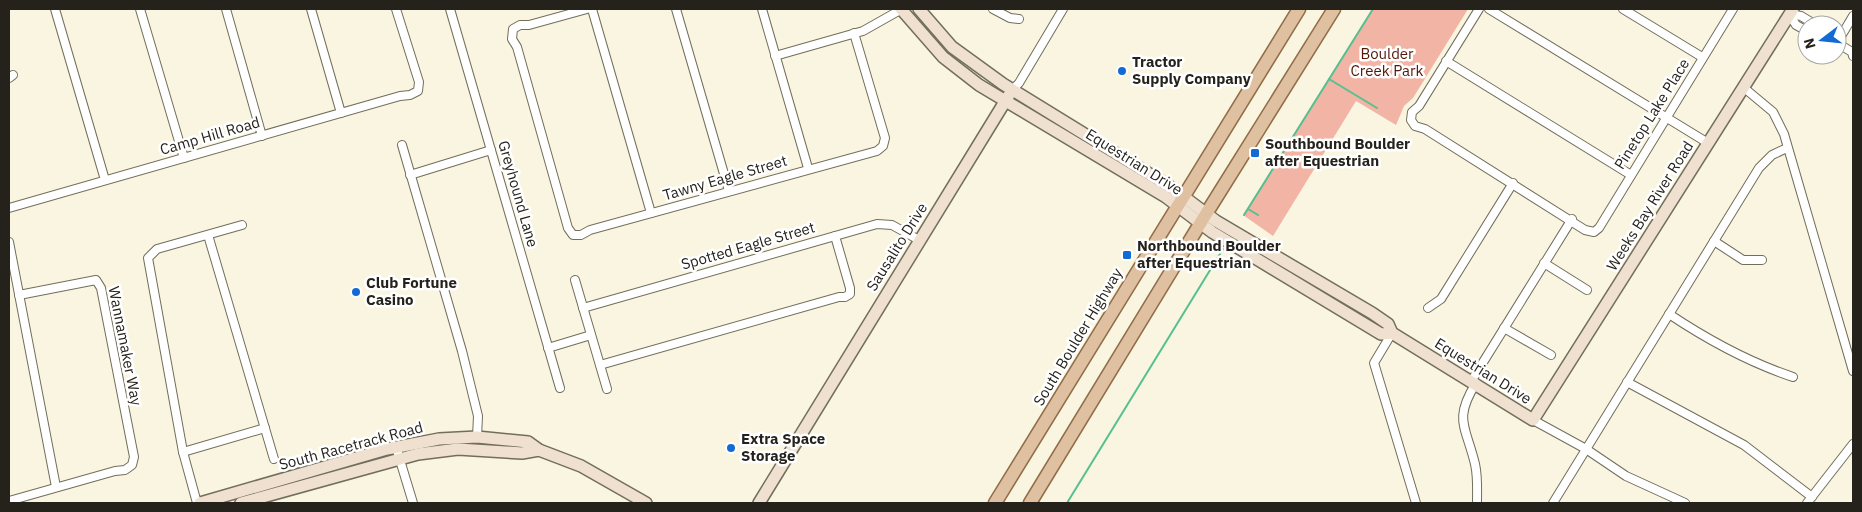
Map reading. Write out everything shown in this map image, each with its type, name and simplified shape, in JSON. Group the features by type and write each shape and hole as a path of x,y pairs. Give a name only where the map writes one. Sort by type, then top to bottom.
{"main road":[{"name":"South Boulder Highway","path":"995,503 1299,9"},
{"path":"1030,503 1203,219 1334,9"}],"street":[{"path":"55,9 105,180"},
{"path":"140,9 184,158"},
{"path":"226,9 262,136"},
{"path":"311,9 341,113"},
{"name":"Camp Hill Road","path":"9,208 410,95 418,91 419,82 396,9"},
{"name":"Greyhound Lane","path":"450,9 560,388"},
{"name":"Tawny Eagle Street","path":"587,9 513,29 512,38 517,48 568,228 573,235 581,235 590,230 808,168 877,151 883,146 885,138 854,34"},
{"path":"592,9 651,213"},
{"path":"676,9 729,191"},
{"path":"762,9 808,168"},
{"path":"775,56 854,34 877,25 902,9"},
{"name":"Equestrian Drive","path":"902,9 943,57 979,85 1166,197 1180,202 1203,219 1381,334 1392,333 1533,420"},
{"name":"Equestrian Drive","path":"919,9 952,47 1012,90 1172,188 1180,202"},
{"path":"993,9 1010,18 1019,19"},
{"name":"Sausalito Drive","path":"759,503 1005,101 1019,83 1062,9"},
{"path":"1477,503 1476,471 1464,429 1462,412 1465,400 1504,328 1572,220 1425,129 1415,126 1411,120 1412,112 1419,106 1479,9"},
{"path":"1489,9 1708,142"},
{"path":"1623,9 1702,57"},
{"name":"Pinetop Lake Place","path":"1572,220 1585,230 1594,232 1599,228 1733,9"},
{"path":"1791,12 1797,26"},
{"name":"Weeks Bay River Road","path":"1533,420 1791,12"},
{"path":"1446,61 1630,175"},
{"path":"1743,87 1773,112 1784,134 1853,370"},
{"path":"402,146 462,351 478,416 477,437"},
{"path":"1553,503 1759,168 1772,155 1787,148"},
{"path":"410,174 491,150"},
{"path":"1428,308 1441,299 1513,183"},
{"name":"Spotted Eagle Street","path":"583,308 885,223 900,228 919,240"},
{"path":"198,503 183,452 148,266 150,255 157,249 242,225"},
{"path":"208,235 274,459"},
{"path":"600,364 850,294 850,288 835,236"},
{"path":"1714,241 1744,260 1762,260"},
{"path":"9,242 56,487 9,501"},
{"path":"1544,263 1587,290"},
{"name":"Wannamaker Way","path":"19,295 96,280 101,288 134,457 132,465 125,470 56,487"},
{"path":"575,280 607,389"},
{"path":"1669,314 1706,338 1765,368 1793,377"},
{"path":"1504,328 1552,355"},
{"path":"1392,333 1374,363 1416,503"},
{"path":"548,348 591,336"},
{"path":"1627,382 1744,445 1809,500 1853,444"},
{"path":"1533,420 1586,449 1626,476 1685,503"},
{"path":"183,452 265,428"},
{"name":"South Racetrack Road","path":"198,503 272,489 398,453 438,439 477,437 528,442 539,450 581,466 646,503"},
{"name":"South Racetrack Road","path":"398,453 458,449 522,453 539,450"},
{"path":"398,453 413,503"},
{"name":"South Racetrack Road","path":"242,503 272,489"}],"green space":[{"name":"Boulder Creek Park","path":"1372,9 1468,9 1413,98 1404,106 1396,125 1356,101 1273,236 1243,215"}],"waterway":[{"path":"1244,215 1373,9"},
{"path":"1329,79 1377,108"},
{"path":"1248,209 1258,215"},
{"path":"1067,503 1223,249"}],"place":[{"name":"Tractor Supply Company","path":"1122,71"},
{"name":"Southbound Boulder after Equestrian","path":"1255,153"},
{"name":"Northbound Boulder after Equestrian","path":"1127,255"},
{"name":"Club Fortune Casino","path":"356,292"},
{"name":"Extra Space Storage","path":"731,448"}]}
